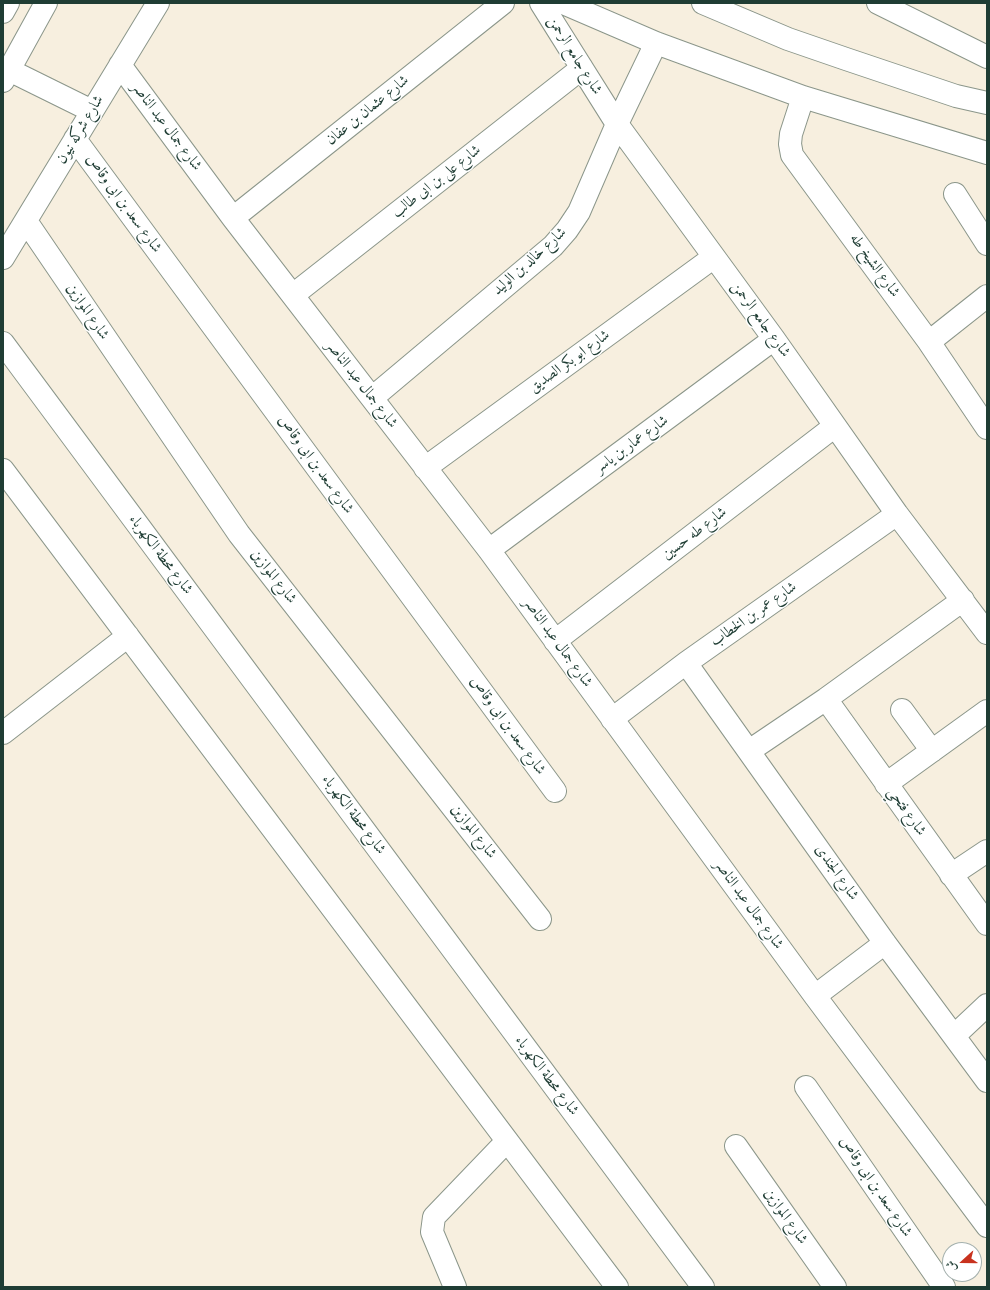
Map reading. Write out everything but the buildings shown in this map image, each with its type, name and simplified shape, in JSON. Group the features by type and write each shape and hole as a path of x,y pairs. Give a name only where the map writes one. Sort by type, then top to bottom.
{"main road":[{"path":"3,12 8,3"},
{"path":"46,3 6,76 92,111"},
{"name":"شارع شركه نيون","path":"3,258 158,3"},
{"name":"شارع عثمان بن عفان","path":"233,218 503,3"},
{"name":"شارع جامع الرحمن","path":"541,3 617,124 774,339 897,514 987,633"},
{"path":"563,3 656,43 803,97 987,153"},
{"path":"704,3 788,39 846,60 956,96 987,103"},
{"path":"878,3 987,57"},
{"name":"شارع خالد بن الوليد","path":"372,398 553,246 567,230 579,212 617,124 656,43"},
{"name":"شارع جمال عبد الناصر","path":"120,65 233,218 489,550 815,996 987,1226"},
{"name":"شارع على بن ابى طالب","path":"293,295 582,68"},
{"name":"شارع الشيخ طه","path":"803,97 791,134 790,144 792,155 930,342 987,428"},
{"name":"شارع سعد بن ابى وقاص","path":"75,139 555,791"},
{"path":"955,194 987,244"},
{"name":"شارع الموازين","path":"26,220 239,534 540,919"},
{"name":"شارع ابو بكر الصديق","path":"425,468 714,257"},
{"path":"930,342 987,296"},
{"name":"شارع عمار بن ياسر","path":"489,550 774,339"},
{"name":"شارع محطة الكهرباء","path":"3,343 703,1287"},
{"name":"شارع طه حسين","path":"555,641 836,426"},
{"path":"3,470 506,1142 617,1287"},
{"name":"شارع عمر بن الخطاب","path":"612,719 686,663 897,514"},
{"path":"750,751 826,699 963,600"},
{"path":"3,733 128,636"},
{"name":"شارع الجندى","path":"686,663 885,943 987,1081"},
{"name":"شارع فتحي","path":"826,699 987,924"},
{"path":"902,710 932,752"},
{"path":"886,784 987,712"},
{"path":"951,875 987,851"},
{"path":"815,996 885,943"},
{"path":"954,1036 987,1005"},
{"name":"شارع سعد بن ابى وقاص","path":"806,1087 944,1287"},
{"path":"455,1287 432,1232 434,1217 506,1142"},
{"name":"شارع الموازين","path":"736,1146 835,1287"}]}
